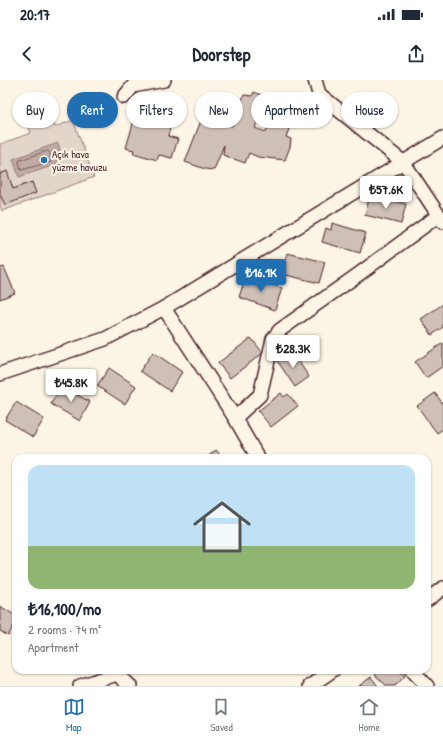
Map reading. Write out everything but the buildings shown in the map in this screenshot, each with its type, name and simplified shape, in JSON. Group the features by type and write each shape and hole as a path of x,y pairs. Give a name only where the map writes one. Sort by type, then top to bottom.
{"street":[{"path":"124,96 133,86 164,80"},
{"path":"235,418 260,395 273,340 280,330 441,218 404,163 319,94 315,80"},
{"path":"0,374 105,338 164,308 443,138"},
{"path":"164,308 235,418 256,454"},
{"path":"431,597 443,588"},
{"path":"80,686 117,674 130,686"},
{"path":"310,686 327,674"},
{"path":"416,674 427,686"}],"shaded area":[{"name":"Açık hava yüzme havuzu","path":"67,122 67,128 76,128 94,177 2,211 0,206 0,144 31,133 29,128 59,128 59,125"}],"water":[{"name":"Açık hava yüzme havuzu","path":"58,143 60,150 54,153 58,164 19,177 13,159"}],"place":[{"name":"Açık hava yüzme havuzu","path":"44,160"}]}
